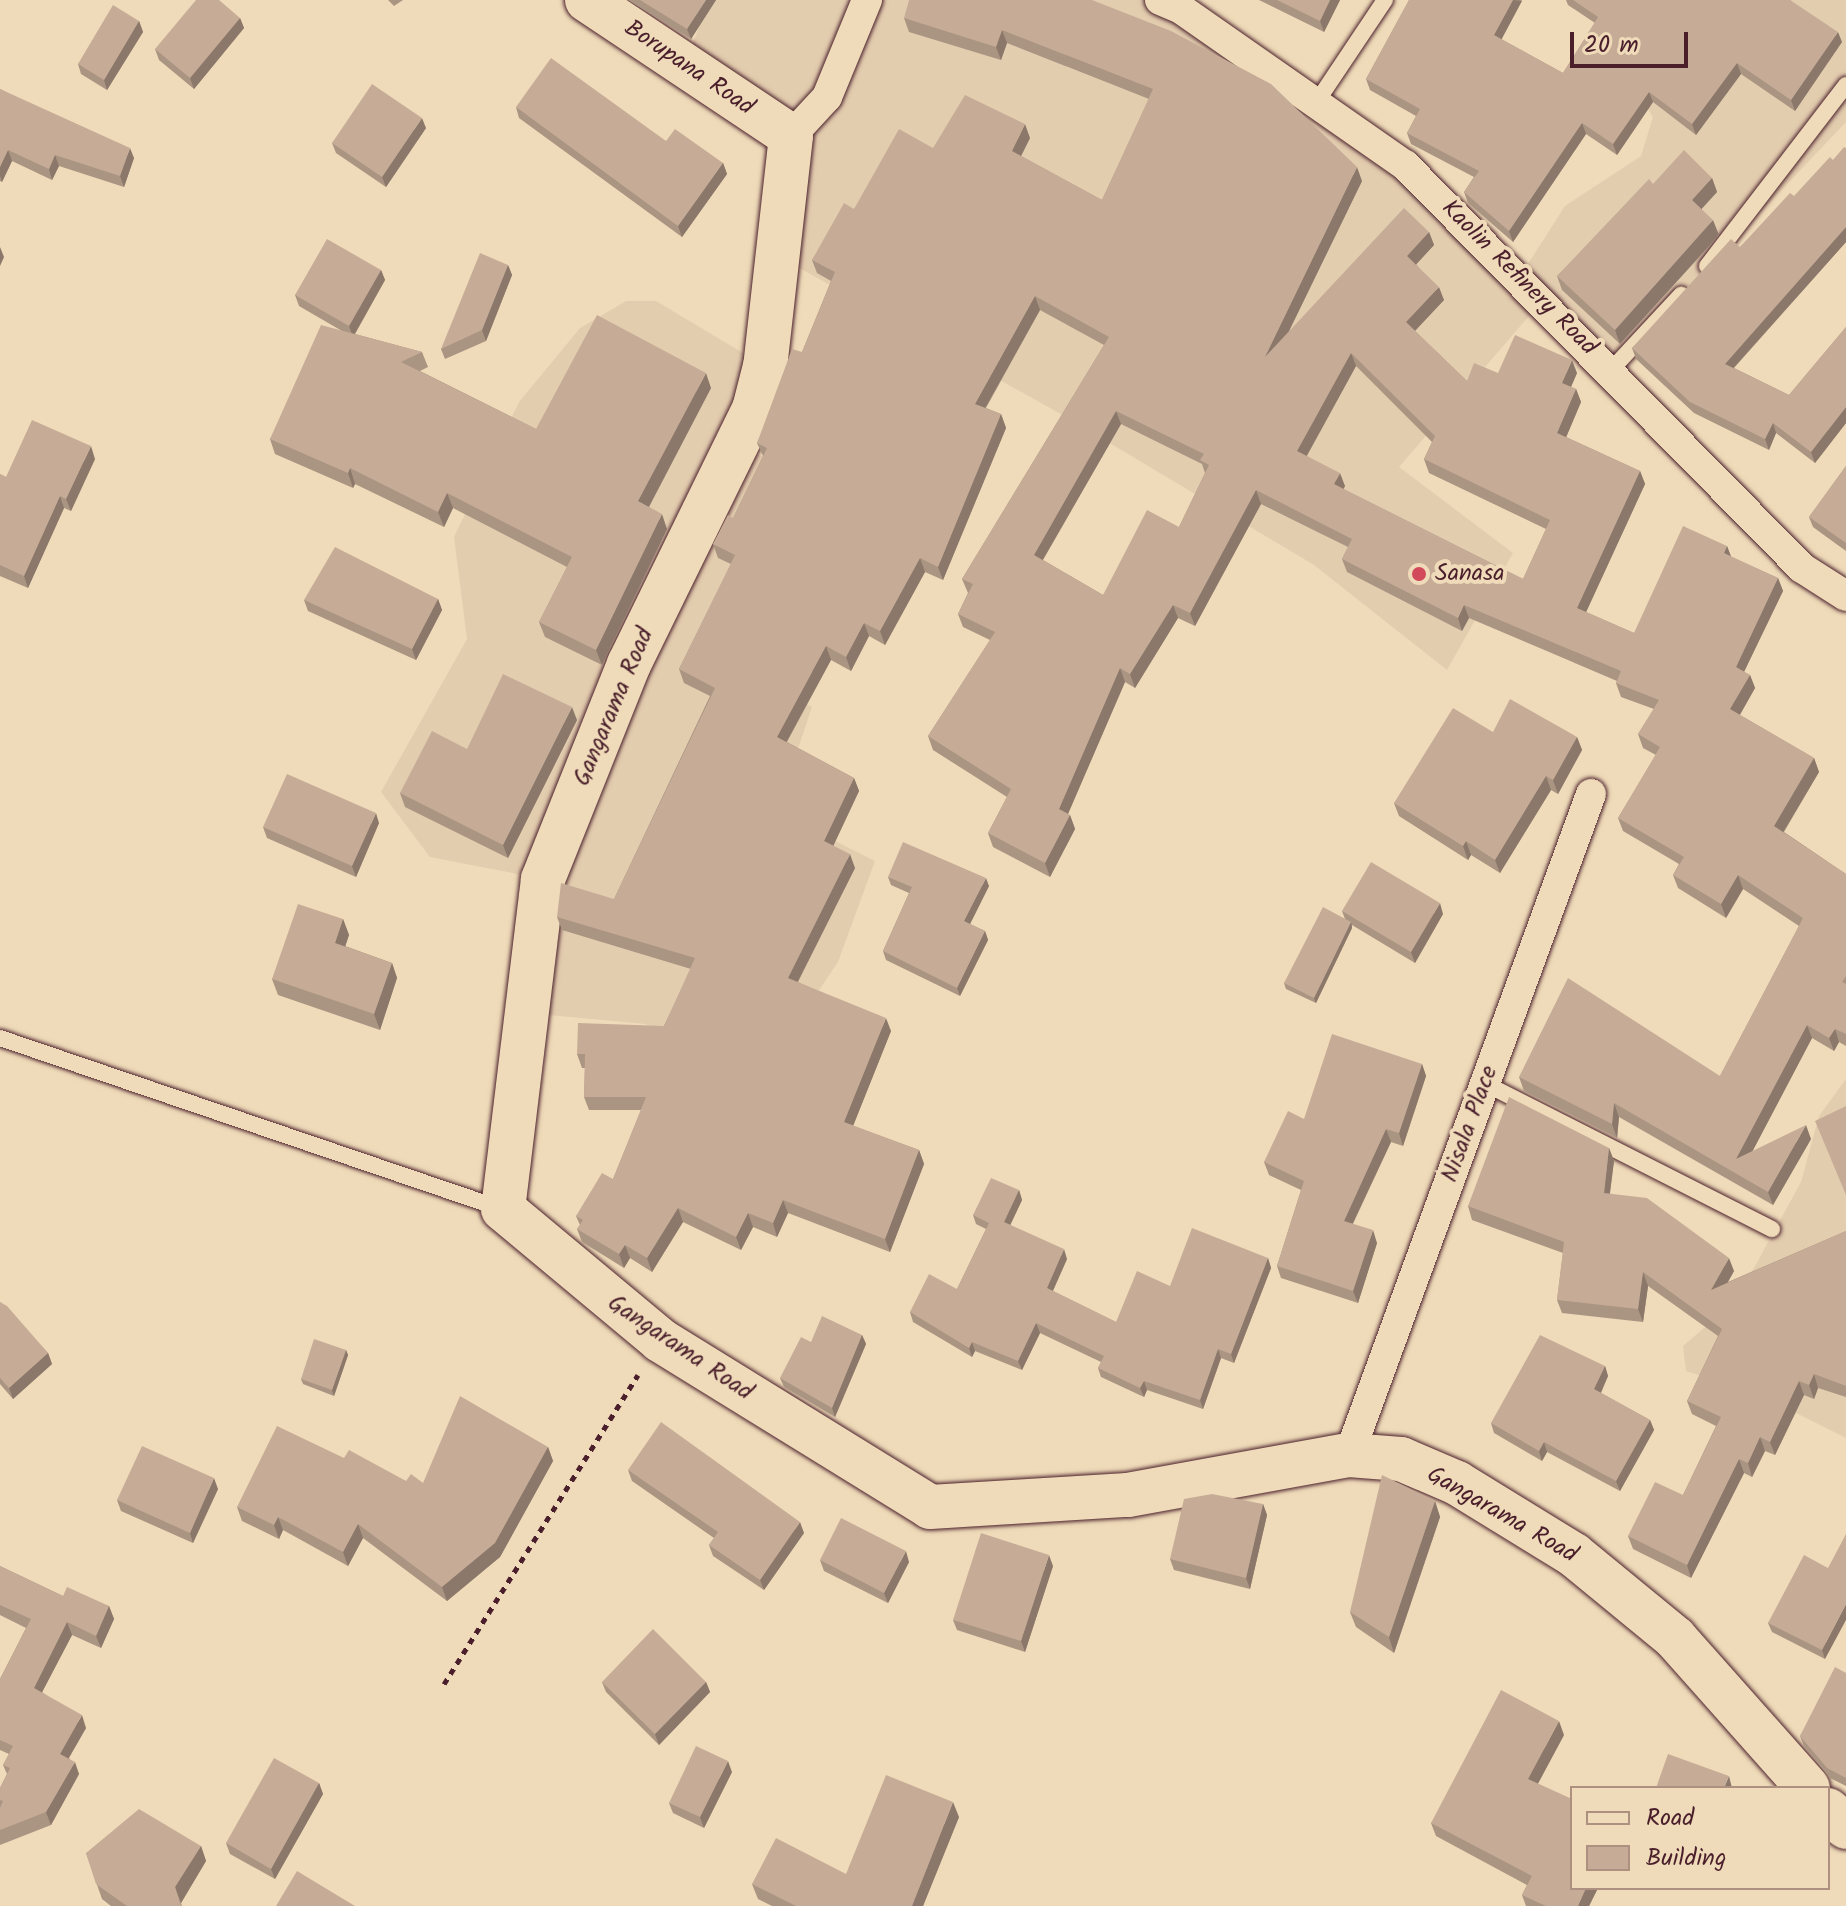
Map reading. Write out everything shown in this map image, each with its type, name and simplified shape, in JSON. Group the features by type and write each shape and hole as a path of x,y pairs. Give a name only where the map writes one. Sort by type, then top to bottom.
{"main road":[{"name":"Borupana Road","path":"587,0 791,136"},
{"name":"Gangarama Road","path":"791,136 765,366 754,409 629,664 543,879 503,1209 660,1340 930,1507 1128,1495 1349,1455 1401,1459 1457,1483 1574,1555 1675,1638 1806,1786"},
{"path":"1830,1812 1846,1827"}],"street":[{"path":"791,136 827,97 867,0"},
{"name":"Kaolin Refinery Road","path":"1160,0 1181,9 1405,165 1611,370 1802,568 1846,596"},
{"name":"Nisala Place","path":"1349,1455 1591,794"}],"lane":[{"path":"1316,103 1385,0"},
{"path":"1611,370 1713,260 1846,85"},
{"path":"0,1038 503,1209"},
{"path":"1484,1083 1772,1229"}],"path":[{"path":"444,1684 660,1340"}],"shaded area":[{"path":"709,0 1160,0 1405,165 1519,278 1565,206 1641,156 1653,117 1620,65 1663,0 1846,0 1846,122 1611,370 1542,301 1399,467 1513,553 1447,670 1314,565 1066,417 778,256 790,136 686,62"},
{"path":"626,301 656,301 765,366 735,448 762,456 809,486 756,675 812,707 799,746 779,774 751,799 875,861 838,962 764,1072 645,1024 527,1013 543,879 430,857 381,792 467,639 454,537 519,402 580,328"},
{"path":"1846,1079 1846,1438 1764,1397 1686,1371 1683,1346 1725,1310 1754,1268 1801,1182 1819,1116"}],"building":[{"path":"196,0 219,0 240,18 190,78 155,49"},
{"path":"640,0 706,0 687,29"},
{"path":"909,0 1092,0 1171,31 1271,84 1357,167 1265,357 1404,208 1429,232 1407,256 1439,287 1406,322 1467,381 1474,363 1498,373 1515,335 1572,360 1562,383 1576,389 1557,433 1640,471 1577,608 1634,633 1683,526 1727,546 1724,553 1778,578 1736,667 1750,675 1730,709 1814,758 1774,826 1846,874 1846,976 1842,982 1846,984 1846,1034 1835,1029 1829,1038 1807,1025 1736,1159 1806,1125 1768,1192 1614,1103 1612,1124 1519,1077 1568,978 1720,1076 1803,918 1738,875 1721,904 1673,875 1684,857 1618,818 1660,747 1638,734 1659,700 1616,683 1621,671 1464,605 1458,618 1342,559 1352,539 1256,490 1190,613 1173,605 1130,674 1120,668 1059,809 1070,815 1045,863 988,833 1011,789 928,736 995,632 958,614 973,584 962,579 1109,337 1035,296 975,404 1001,414 938,567 920,558 880,631 864,623 846,657 826,646 777,737 854,778 824,841 850,854 788,978 886,1018 844,1122 919,1150 885,1239 783,1200 773,1223 748,1213 736,1237 678,1208 647,1258 625,1245 619,1254 577,1229 583,1220 576,1216 602,1173 613,1179 646,1097 584,1097 585,1054 577,1054 578,1023 664,1026 695,958 557,917 561,883 614,899 715,688 679,669 735,555 713,544 728,515 733,518 767,448 757,443 792,349 802,352 835,272 812,260 844,203 854,209 899,129 933,148 965,95 1025,124 1012,151 1102,200 1153,89 1002,30 996,47 904,18","holes":["1351,353 1435,436 1424,459 1550,520 1523,579 1334,484 1340,473 1297,451","1116,411 1204,454 1200,460 1209,465 1179,527 1147,510 1103,595 1034,555"]},
{"path":"1277,0 1330,0 1320,21"},
{"path":"1409,0 1513,0 1494,35 1563,73 1598,17 1573,0 1790,0 1838,32 1791,100 1737,63 1692,124 1649,92 1613,144 1582,123 1509,231 1464,192 1479,171 1407,133 1420,109 1366,79"},
{"path":"113,5 139,21 104,80 78,64"},
{"path":"551,58 666,141 675,129 723,163 678,226 516,107"},
{"path":"372,84 422,118 382,177 332,143"},
{"path":"0,89 130,148 120,176 55,155 49,169 8,150 0,167"},
{"path":"1844,147 1846,227 1725,364 1789,395 1846,327 1846,407 1811,452 1773,423 1765,439 1690,402 1632,348 1731,239 1740,247 1790,193 1794,196 1830,157 1833,160"},
{"path":"1684,150 1712,178 1692,200 1713,220 1615,330 1557,276 1649,179 1653,184"},
{"path":"327,239 381,270 349,326 295,295"},
{"path":"480,253 508,265 482,330 441,349"},
{"path":"597,315 706,373 638,501 662,514 596,650 539,622 572,557 447,493 438,512 350,468 348,473 270,439 321,325 422,352 401,362 536,429"},
{"path":"32,420 91,446 66,499 60,496 24,576 0,565 0,474 6,477"},
{"path":"1846,466 1846,543 1809,517"},
{"path":"335,547 438,599 412,649 304,600"},
{"path":"503,674 572,707 503,845 400,793 432,731 467,749"},
{"path":"1510,699 1577,737 1553,780 1546,776 1495,860 1466,841 1463,846 1394,803 1453,708 1493,732"},
{"path":"287,774 376,813 352,866 263,827"},
{"path":"903,842 986,878 964,921 985,931 957,988 883,951 912,887 888,877"},
{"path":"1371,862 1440,903 1411,952 1342,911"},
{"path":"298,904 343,919 335,943 392,963 374,1014 272,979"},
{"path":"1323,907 1351,922 1314,998 1284,983"},
{"path":"1332,1034 1422,1064 1399,1133 1386,1129 1344,1221 1373,1230 1353,1291 1277,1266 1304,1181 1264,1162 1288,1111 1304,1119"},
{"path":"1509,1097 1609,1148 1604,1193 1647,1198 1729,1258 1711,1290 1846,1231 1846,1386 1814,1374 1809,1385 1799,1381 1770,1442 1760,1437 1748,1463 1739,1459 1687,1565 1628,1536 1655,1482 1683,1495 1721,1417 1687,1401 1722,1329 1643,1272 1638,1309 1557,1300 1564,1242 1468,1206"},
{"path":"1846,1106 1846,1195 1815,1121"},
{"path":"991,1178 1019,1190 1004,1222 1064,1249 1047,1288 1116,1322 1137,1271 1170,1286 1192,1228 1268,1258 1231,1354 1218,1349 1200,1400 1144,1381 1140,1388 1098,1368 1104,1356 1036,1323 1018,1361 972,1342 969,1348 910,1312 929,1274 957,1289 989,1223 973,1215"},
{"path":"0,1302 48,1353 9,1388 0,1378"},
{"path":"822,1316 862,1335 832,1408 780,1378 801,1337 811,1342"},
{"path":"1540,1335 1605,1366 1594,1389 1650,1420 1616,1481 1544,1442 1539,1451 1491,1423"},
{"path":"314,1339 346,1350 332,1390 301,1379"},
{"path":"460,1396 548,1447 495,1543 442,1587 358,1524 343,1552 278,1517 274,1525 237,1507 277,1426 344,1458 349,1450 406,1481 411,1474 423,1483"},
{"path":"661,1422 800,1522 760,1580 709,1545 718,1532 628,1470"},
{"path":"142,1446 214,1478 190,1533 117,1500"},
{"path":"1382,1475 1435,1501 1389,1637 1350,1612"},
{"path":"1212,1494 1263,1504 1246,1578 1170,1559 1184,1499"},
{"path":"841,1518 906,1551 884,1593 820,1560"},
{"path":"981,1533 1049,1555 1021,1641 953,1620"},
{"path":"1846,1534 1846,1604 1822,1650 1768,1623 1804,1555 1828,1568"},
{"path":"0,1566 63,1596 67,1587 109,1606 96,1636 67,1622 34,1688 82,1715 60,1754 75,1762 46,1812 0,1830 3,1801 0,1800 0,1788 10,1768 3,1765 13,1746 0,1740 0,1679 31,1619 0,1605"},
{"path":"653,1629 706,1682 655,1734 602,1682"},
{"path":"1835,1667 1846,1673 1846,1778 1827,1768 1800,1736"},
{"path":"1501,1690 1559,1721 1528,1779 1570,1798 1570,1890 1585,1890 1578,1906 1546,1906 1522,1895 1532,1876 1431,1823"},
{"path":"696,1746 728,1761 700,1817 669,1803"},
{"path":"1668,1754 1729,1776 1725,1786 1657,1786"},
{"path":"274,1758 319,1783 271,1869 226,1843"},
{"path":"886,1775 953,1802 912,1906 796,1906 752,1884 776,1838 846,1874"},
{"path":"139,1809 201,1846 175,1887 181,1906 127,1906 96,1884 86,1853"},
{"path":"297,1871 355,1906 276,1906"}],"place":[{"name":"Sanasa","path":"1419,574"}]}
